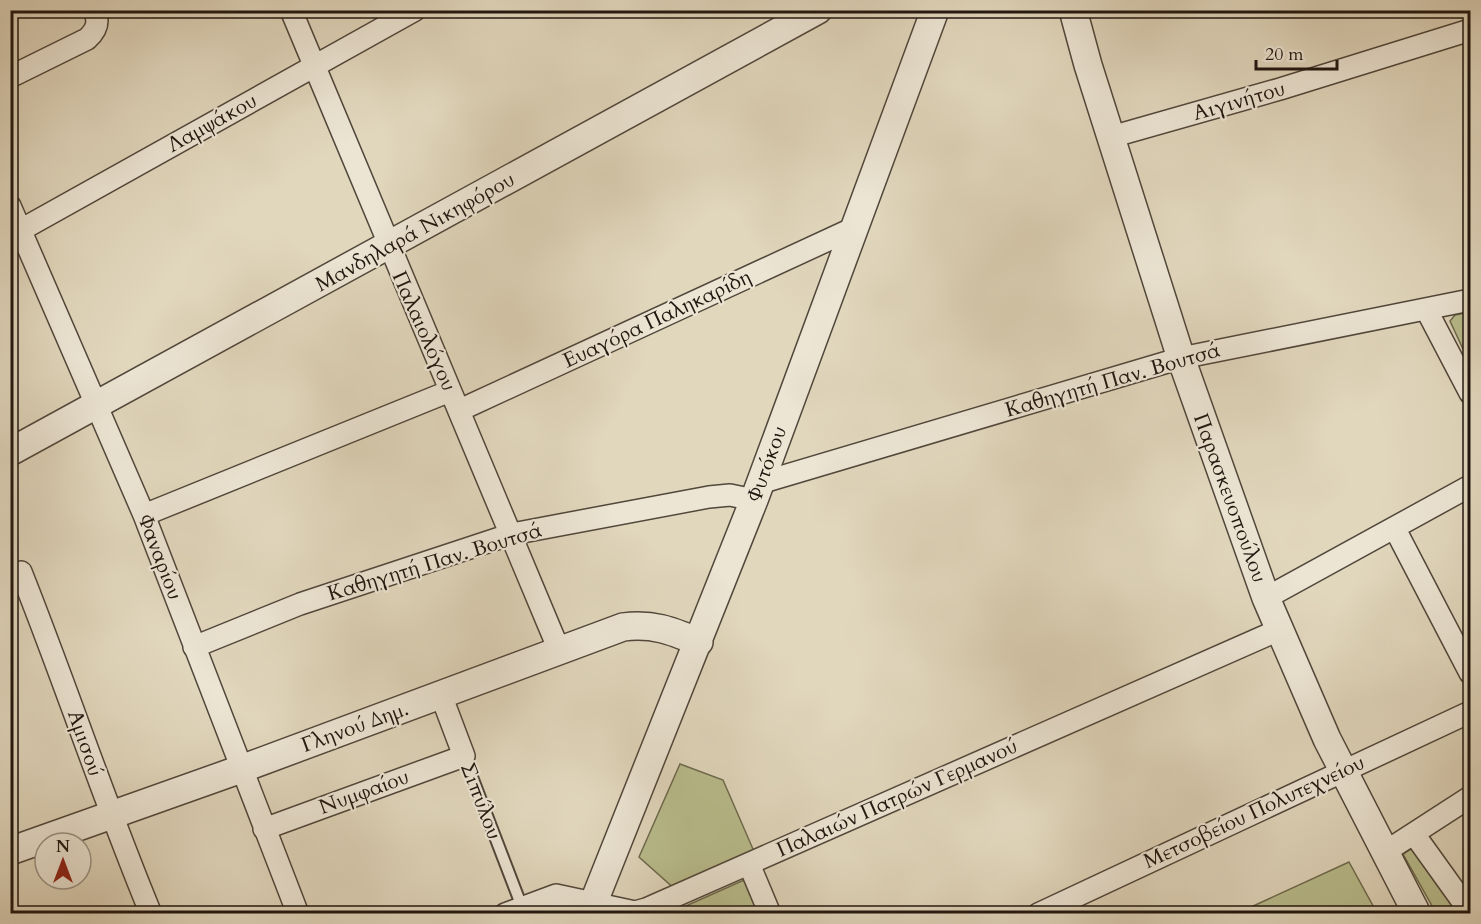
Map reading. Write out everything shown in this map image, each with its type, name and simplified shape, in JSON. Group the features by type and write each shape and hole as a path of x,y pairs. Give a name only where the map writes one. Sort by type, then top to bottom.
{"street":[{"path":"10,77 87,39 96,31 97,17 94,10"},
{"name":"Παλαιολόγου","path":"291,10 388,247 460,410 559,650"},
{"name":"Λαμψάκου","path":"16,233 415,10"},
{"name":"Μανδηλαρά Νικηφόρου","path":"10,452 818,10"},
{"name":"Φυτόκου","path":"591,908 757,492 935,10"},
{"name":"Παρασκευοπούλου","path":"1064,10 1088,65"},
{"name":"Παρασκευοπούλου","path":"1073,10 1088,65 1181,358 1266,598 1342,770 1417,914"},
{"name":"Αιγινήτου","path":"1111,137 1280,89 1470,30"},
{"name":"Φαναρίου","path":"10,206 16,233 97,406 144,515 298,914"},
{"name":"Ευαγόρα Παληκαρίδη","path":"460,410 854,228"},
{"name":"Καθηγητή Παν. Βουτσά","path":"194,647 300,604 512,534 620,512 709,497 757,492 1181,358 1470,300"},
{"path":"1426,309 1464,365 1470,393"},
{"path":"144,515 450,391"},
{"path":"1266,598 1470,486"},
{"path":"1395,529 1470,674"},
{"name":"Αμισού","path":"21,572 51,648 110,815 151,914"},
{"name":"Γληνού Δημ.","path":"10,851 241,769 623,627 661,626 699,642"},
{"name":"Παλαιών Πατρών Γερμανού","path":"514,910 556,895 591,908 635,912 1281,629"},
{"name":"Σιπύλου","path":"441,695 464,756"},
{"name":"Μετσοβείου Πολυτεχνείου","path":"1038,914 1470,712"},
{"name":"Νυμφαίου","path":"264,829 464,756"},
{"path":"1385,852 1470,797"},
{"path":"1414,834 1470,912"},
{"path":"749,864 770,914"}],"lane":[{"name":"Σιπύλου","path":"464,756 514,910"}],"green space":[{"path":"1470,312 1470,346 1463,349 1450,321 1455,315"},
{"path":"680,764 723,780 756,856 676,890 639,857"},
{"path":"1414,847 1455,904 1442,913 1436,913 1403,854"},
{"path":"1349,862 1377,913 1238,913"},
{"path":"744,880 759,913 668,914"}]}
